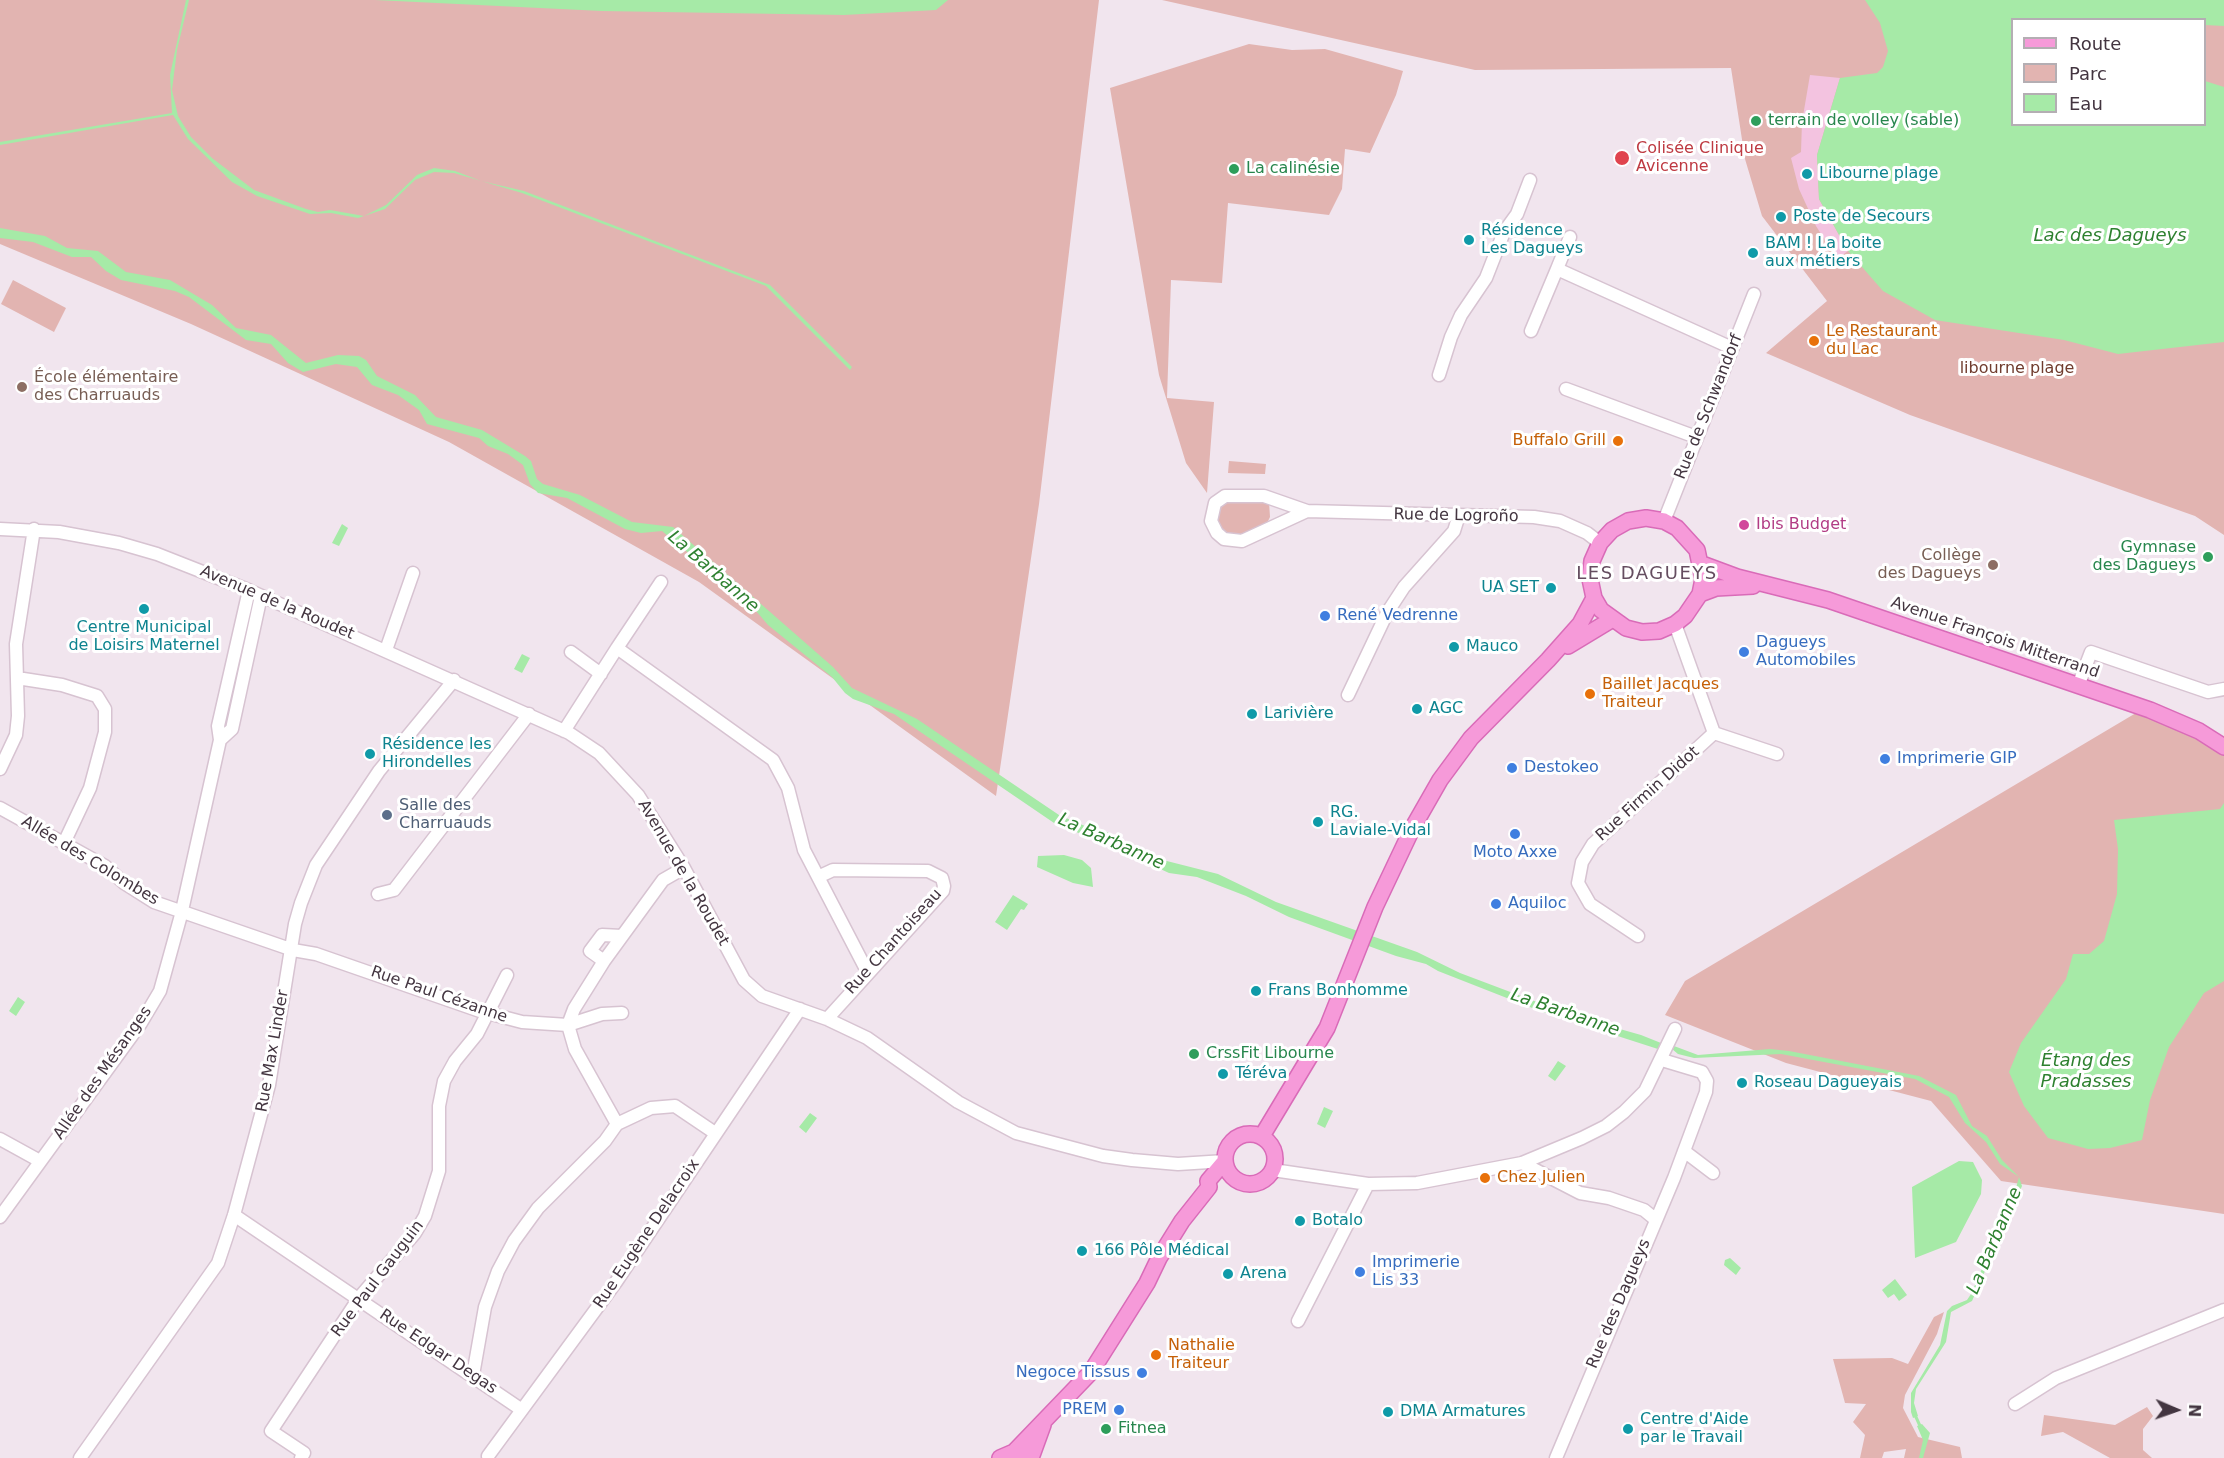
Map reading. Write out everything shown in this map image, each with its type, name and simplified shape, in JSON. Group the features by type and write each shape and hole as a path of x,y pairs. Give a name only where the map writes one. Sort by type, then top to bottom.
{"main road":[{"path":"1646,518 1664,521 1689,537 1702,564 1703,579 1700,594 1685,616 1675,624 1659,631 1642,632 1626,628 1611,620 1594,598 1590,579 1592,561 1599,543 1612,530 1628,521 1646,518"},
{"name":"Avenue François Mitterrand","path":"1702,564 1737,577 1828,600 2150,710 2199,731 2224,747"},
{"name":"Avenue François Mitterrand","path":"1700,594 1716,588 1777,586"},
{"path":"1262,1136 1327,1028 1375,907 1412,829 1440,780 1471,738 1580,624 1594,598"},
{"path":"1548,660 1576,640 1611,620"},
{"path":"1018,1457 1044,1422 1091,1371 1148,1283 1159,1258 1182,1221 1208,1184 1225,1161 1228,1146 1239,1136 1247,1133 1262,1136 1274,1150 1273,1170 1268,1177 1253,1184 1234,1179 1208,1184"},
{"path":"1225,1161 1234,1179"}],"street":[{"path":"1439,375 1450,337 1486,278 1504,232 1517,214 1530,180"},
{"path":"1531,331 1570,237"},
{"path":"1557,269 1732,348"},
{"name":"Rue de Schwandorf","path":"1664,521 1754,294"},
{"path":"1566,388 1696,437"},
{"name":"Rue de Logroño","path":"1307,511 1242,541 1224,538 1214,528 1211,514 1215,503 1225,496 1264,496 1307,511 1534,517 1560,521 1587,533 1599,543"},
{"path":"1270,527 1276,513 1277,500"},
{"path":"1348,695 1387,613 1404,587 1454,531 1459,515"},
{"name":"Avenue de la Roudet","path":"0,529 34,529 119,543 157,554 249,590 564,731 598,753 638,795 684,868 744,980 762,996 827,1019 867,1038 958,1102 1016,1132 1104,1156 1162,1164 1225,1161"},
{"path":"0,769 16,735 16,644 34,529"},
{"path":"386,650 413,573"},
{"path":"564,731 661,582"},
{"name":"Allée des Mésanges","path":"0,1217 4,1207 151,1007 170,962 220,740 218,726 249,590"},
{"name":"Allée des Mésanges","path":"220,740 232,729 261,596"},
{"name":"Rue Firmin Didot","path":"1675,624 1714,733"},
{"path":"617,648 773,760 788,788 804,850 868,973"},
{"path":"571,652 601,674"},
{"path":"2079,686 2091,652 2208,692 2224,690"},
{"path":"17,678 62,686 97,696 105,709 105,732 90,788 64,843"},
{"name":"Rue Max Linder","path":"80,1458 218,1263 234,1215 269,1085 301,903 316,865 379,771 454,680"},
{"path":"378,894 394,890 529,714"},
{"name":"Rue Firmin Didot","path":"1714,733 1777,754"},
{"name":"Rue Firmin Didot","path":"1638,936 1590,904 1578,883 1582,862 1593,844 1714,733"},
{"name":"Allée des Colombes","path":"1,811 105,866 124,884 154,902 293,950"},
{"path":"617,1124 575,1049 568,1024 574,1009 604,961 663,880 684,868"},
{"name":"Rue Chantoiseau","path":"818,877 833,870 928,871 942,878 943,891 827,1019"},
{"path":"604,961 590,951 602,935 622,936"},
{"name":"Rue Paul Cézanne","path":"293,950 316,954 488,1014 522,1022 568,1024 602,1014 622,1013"},
{"name":"Rue Paul Gauguin","path":"301,1458 304,1453 271,1431 359,1298 415,1233 425,1216 439,1171 441,1150 439,1106 444,1081 488,1014 507,975"},
{"name":"Rue Eugène Delacroix","path":"488,1456 616,1282 800,1009"},
{"path":"1273,1170 1368,1184 1417,1183 1522,1163 1606,1126 1645,1091 1662,1060 1675,1029"},
{"name":"Rue des Dagueys","path":"1556,1458 1684,1151 1706,1092 1707,1081 1701,1072 1662,1060"},
{"path":"473,1375 485,1307 498,1271 514,1241 538,1208 605,1141 617,1124 651,1108 675,1106 715,1133"},
{"path":"0,1139 40,1161"},
{"path":"1684,1151 1713,1173"},
{"path":"1198,1163 1208,1184"},
{"path":"1522,1163 1580,1193 1609,1198 1644,1210 1655,1219"},
{"path":"1298,1321 1368,1184"},
{"name":"Rue Edgar Degas","path":"234,1215 522,1410"},
{"path":"2015,1404 2056,1378 2224,1310"}],"green space":[{"path":"0,0 1099,0 1039,504 996,796 699,582 449,442 191,324 0,244"},
{"name":"libourne plage","path":"1162,0 2224,0 2224,535 2195,516 1910,415 1766,353 1827,301 1762,216 1745,159 1731,68 1475,70"},
{"name":"La calinésie","path":"1249,44 1292,50 1325,49 1403,71 1396,95 1370,153 1345,149 1342,189 1329,215 1228,203 1222,283 1171,280 1167,398 1214,402 1207,493 1186,463 1159,375 1110,88"},
{"path":"13,280 66,308 54,332 1,304"},
{"path":"1229,461 1266,464 1265,474 1228,473"},
{"path":"1225,500 1269,502 1270,517 1267,523 1241,535 1231,535 1224,532 1215,515 1218,505"},
{"path":"2141,710 2224,750 2224,1214 2001,1181 1931,1101 1786,1063 1665,1015 1685,981"},
{"path":"1944,1312 1937,1334 1905,1395 1903,1408 1918,1437 1960,1447 1962,1458 1904,1458 1906,1449 1884,1452 1882,1458 1860,1458 1865,1435 1853,1422 1866,1404 1845,1403 1833,1359 1892,1358 1908,1364 1934,1317"},
{"path":"2147,1407 2153,1416 2143,1429 2143,1450 2152,1458 2110,1458 2063,1432 2041,1436 2044,1415 2115,1425"}],"sand":[{"name":"Libourne plage","path":"1810,75 1840,78 1817,155 1819,199 1848,251 1837,259 1816,226 1799,189 1791,158 1801,152 1802,122"}],"water":[{"path":"186,0 189,0 177,50 172,90 178,116 191,137 212,158 254,190 318,212 330,210 364,216 358,218 331,213 310,214 257,196 232,182 188,139 173,115 0,145 0,142 172,113 170,75"},
{"path":"375,0 948,0 936,10 844,15 602,11"},
{"name":"Lac des Dagueys","path":"1865,0 2224,0 2224,26 2206,25 2206,18 2011,18 2011,126 2206,126 2206,81 2224,87 2224,342 2118,354 2064,340 1935,320 1883,291 1848,251 1819,199 1817,155 1840,78 1877,73 1883,67 1888,51 1880,23"},
{"path":"434,168 455,171 480,181 454,173 434,172 415,180 385,209 364,216 386,205 417,175"},
{"path":"482,181 524,191 770,285 852,367 850,370 766,286 522,193"},
{"path":"0,228 45,236 67,248 98,251 126,272 170,280 212,305 236,328 271,335 306,363 338,355 359,356 366,360 377,376 415,395 436,417 482,430 525,456 531,461 537,479 543,484 580,495 632,522 673,527 833,667 852,688 917,719 1059,815 1092,829 1107,832 1155,858 1218,874 1276,902 1417,952 1460,973 1574,1016 1641,1035 1661,1043 1663,1048 1661,1050 1540,1011 1438,971 1426,964 1396,956 1289,917 1246,896 1197,877 1169,873 1098,840 1057,825 894,714 853,699 832,677 768,625 751,605 662,531 641,533 625,529 567,498 538,493 530,484 523,465 508,454 488,446 479,438 427,424 419,410 398,395 372,385 357,367 336,364 303,372 288,363 271,344 246,340 189,297 175,291 121,280 106,271 91,257 72,257 33,242 0,238"},
{"path":"342,524 348,528 339,546 332,543"},
{"path":"522,654 530,658 522,673 514,669"},
{"name":"Étang des Pradasses","path":"2224,803 2224,981 2204,993 2169,1047 2150,1100 2142,1140 2110,1148 2088,1149 2048,1138 2024,1106 2009,1072 2021,1043 2066,979 2073,954 2089,954 2104,941 2117,894 2118,849 2114,820 2220,809"},
{"path":"1064,855 1082,860 1091,868 1093,887 1073,883 1037,867 1038,856"},
{"path":"1013,895 1028,904 1024,910 1021,909 1007,930 995,922"},
{"path":"18,997 25,1002 16,1016 9,1011"},
{"path":"1674,1046 1698,1055 1770,1049 1789,1051 1919,1076 1956,1095 1972,1126 1987,1136 2002,1160 2019,1177 2000,1164 1986,1142 1965,1123 1949,1097 1915,1079 1781,1054 1694,1058 1678,1054 1672,1049"},
{"path":"1558,1061 1566,1066 1555,1081 1548,1076"},
{"path":"1324,1107 1333,1111 1325,1128 1317,1124"},
{"path":"810,1113 817,1118 806,1133 799,1127"},
{"path":"1959,1161 1973,1162 1982,1180 1981,1194 1956,1242 1915,1258 1912,1187"},
{"path":"2019,1177 2022,1186 1972,1301 1951,1312 1946,1342 1916,1389 1914,1403 1918,1416 1913,1418 1911,1393 1940,1345 1947,1311 1952,1306 1967,1300 1971,1294 2014,1195"},
{"path":"1730,1258 1741,1268 1736,1275 1724,1265 1725,1260"},
{"path":"1895,1279 1907,1295 1899,1301 1894,1294 1888,1298 1882,1290"},
{"path":"1922,1424 1930,1433 1923,1458 1919,1458 1923,1440 1917,1426"}],"waterway":[{"name":"La Barbanne","path":"1915,1415 1921,1428"}],"place":[{"name":"terrain de volley (sable)","path":"1756,121"},
{"name":"Colisée Clinique Avicenne","path":"1622,158"},
{"name":"La calinésie","path":"1234,169"},
{"name":"Libourne plage","path":"1807,174"},
{"name":"Poste de Secours","path":"1781,217"},
{"name":"Résidence Les Dagueys","path":"1469,240"},
{"name":"BAM ! La boite aux métiers","path":"1753,253"},
{"name":"Le Restaurant du Lac","path":"1814,341"},
{"name":"École élémentaire des Charruauds","path":"22,387"},
{"name":"Buffalo Grill","path":"1618,441"},
{"name":"Ibis Budget","path":"1744,525"},
{"name":"Gymnase des Dagueys","path":"2208,557"},
{"name":"Collège des Dagueys","path":"1993,565"},
{"name":"UA SET","path":"1551,588"},
{"name":"Centre Municipal de Loisirs Maternel","path":"144,609"},
{"name":"René Vedrenne","path":"1325,616"},
{"name":"Mauco","path":"1454,647"},
{"name":"Dagueys Automobiles","path":"1744,652"},
{"name":"Baillet Jacques Traiteur","path":"1590,694"},
{"name":"AGC","path":"1417,709"},
{"name":"Larivière","path":"1252,714"},
{"name":"Résidence les Hirondelles","path":"370,754"},
{"name":"Imprimerie GIP","path":"1885,759"},
{"name":"Destokeo","path":"1512,768"},
{"name":"Salle des Charruauds","path":"387,815"},
{"name":"RG. Laviale-Vidal","path":"1318,822"},
{"name":"Moto Axxe","path":"1515,834"},
{"name":"Aquiloc","path":"1496,904"},
{"name":"Frans Bonhomme","path":"1256,991"},
{"name":"CrssFit Libourne","path":"1194,1054"},
{"name":"Téréva","path":"1223,1074"},
{"name":"Roseau Dagueyais","path":"1742,1083"},
{"name":"Chez Julien","path":"1485,1178"},
{"name":"Botalo","path":"1300,1221"},
{"name":"166 Pôle Médical","path":"1082,1251"},
{"name":"Imprimerie Lis 33","path":"1360,1272"},
{"name":"Arena","path":"1228,1274"},
{"name":"Nathalie Traiteur","path":"1156,1355"},
{"name":"Negoce Tissus","path":"1142,1373"},
{"name":"PREM","path":"1119,1410"},
{"name":"DMA Armatures","path":"1388,1412"},
{"name":"Fitnea","path":"1106,1429"},
{"name":"Centre d'Aide par le Travail","path":"1628,1429"}],"district":[{"name":"LES DAGUEYS","path":"1647,574"}]}
